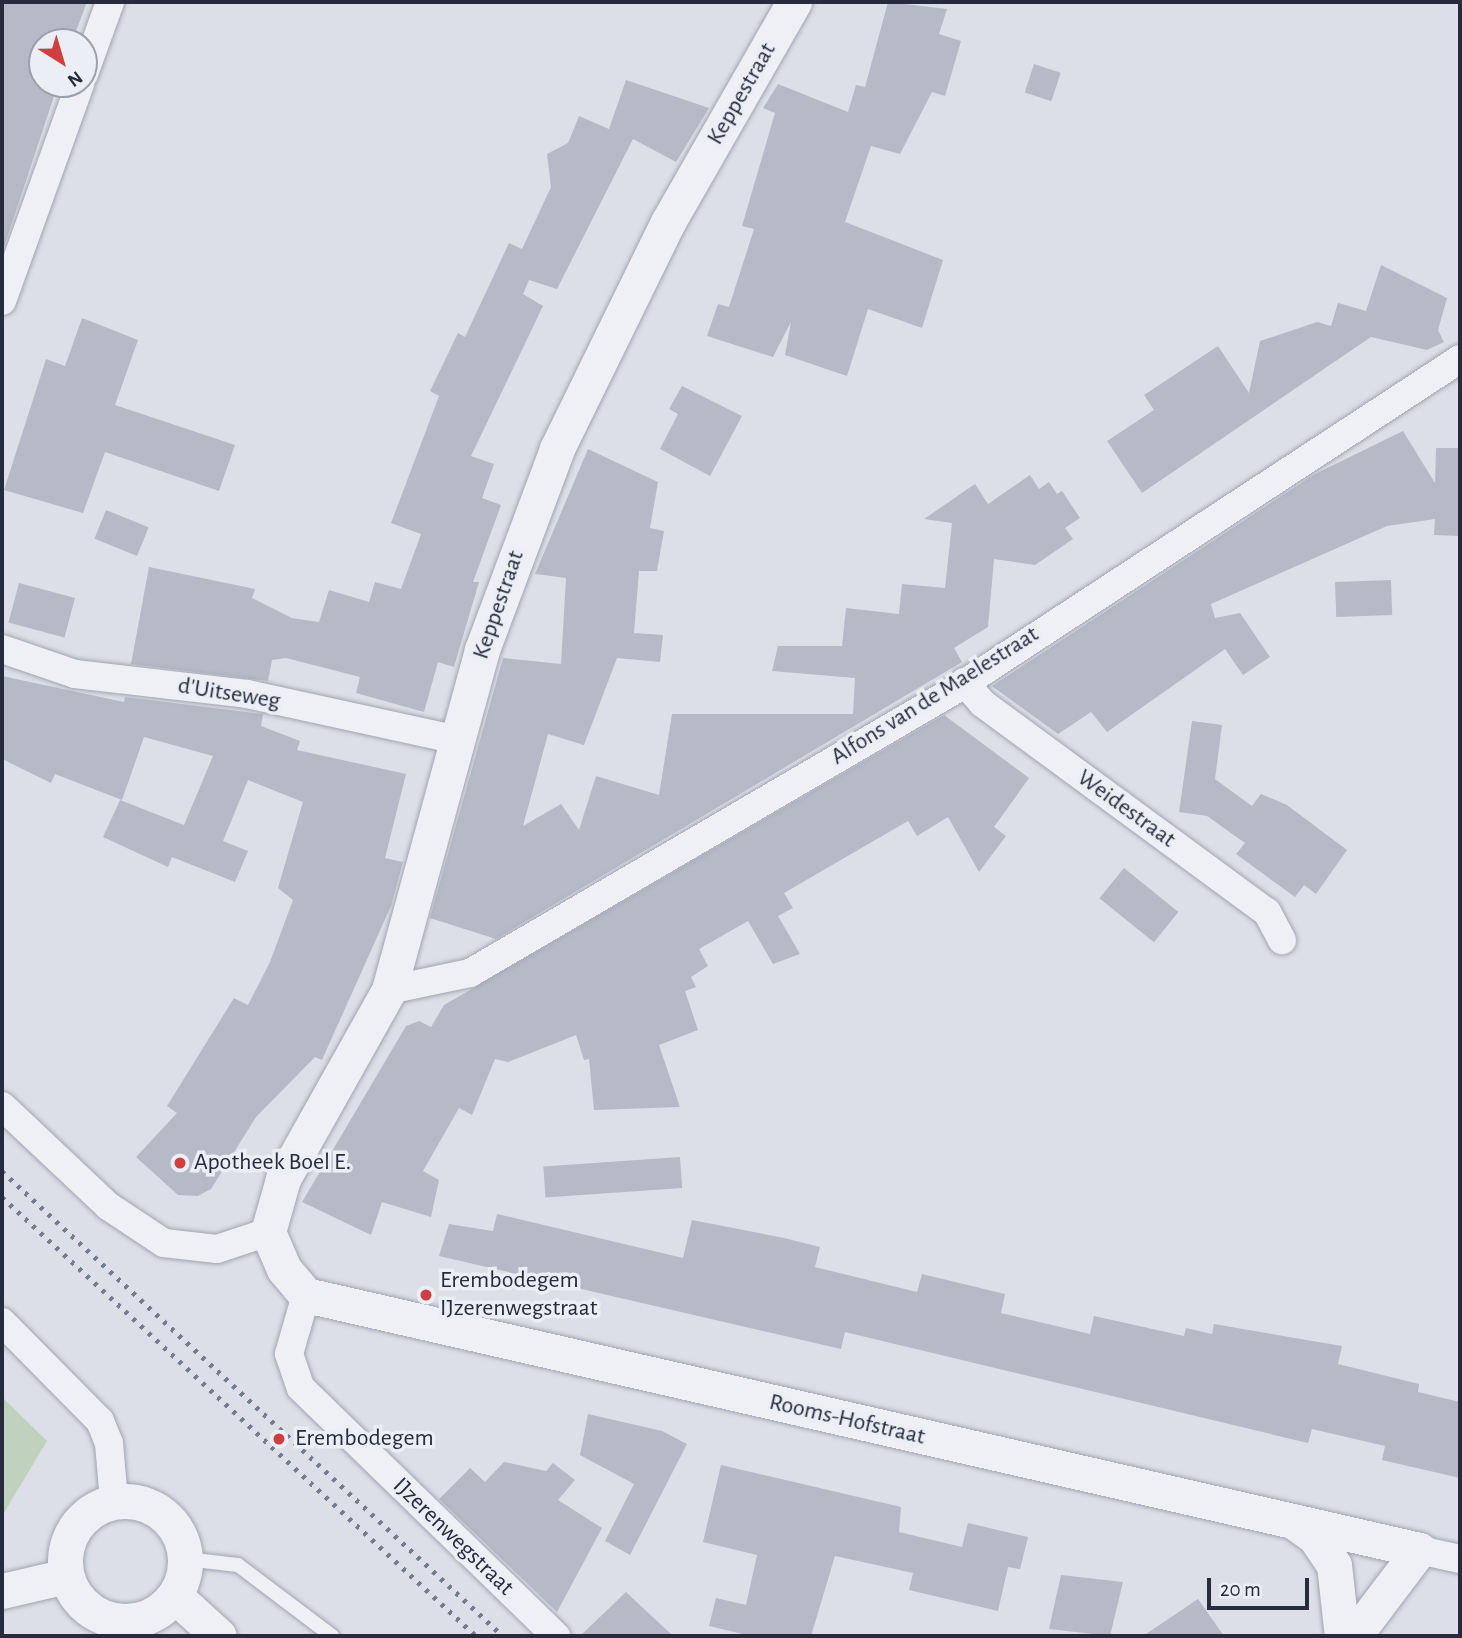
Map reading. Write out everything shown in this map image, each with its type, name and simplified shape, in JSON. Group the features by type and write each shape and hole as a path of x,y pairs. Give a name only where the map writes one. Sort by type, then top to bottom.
{"street":[{"path":"98,35 110,2"},
{"name":"Keppestraat","path":"268,1232 283,1179 389,990 497,604 557,449 668,222 794,2"},
{"path":"2,300 75,98"},
{"name":"Alfons van de Maelestraat","path":"389,990 470,973 964,682 1460,359"},
{"name":"d'Uitseweg","path":"2,649 75,674 247,694 458,740"},
{"name":"Weidestraat","path":"964,682 982,703 1267,912 1282,940"},
{"path":"2,1106 108,1206 164,1243 218,1249 268,1232 284,1269 306,1295"},
{"name":"Rooms-Hofstraat","path":"306,1295 1460,1559"},
{"name":"IJzerenwegstraat","path":"306,1295 289,1354 301,1388 556,1636"},
{"path":"2,1322 100,1422 108,1443 114,1501"},
{"path":"114,1501 135,1501 170,1520 186,1559 175,1596 135,1621 85,1624 66,1576 66,1546 76,1525 114,1501"},
{"path":"1293,1521 1315,1537 1334,1565 1342,1636"},
{"path":"1354,1636 1419,1550"},
{"path":"2,1591 66,1576"},
{"path":"175,1596 219,1636"}],"lane":[{"path":"186,1559 238,1564 331,1636"}],"green space":[{"path":"2,1397 47,1441 2,1516"}],"building":[{"path":"2,2 87,2 77,28 28,28 28,98 53,98 2,253"},
{"path":"888,2 947,9 939,34 961,41 945,96 932,92 900,154 871,146 845,222 943,260 922,328 868,309 847,376 785,355 791,322 773,357 707,336 718,304 729,307 754,229 742,226 775,113 763,108 778,84 848,112 856,85 865,87"},
{"path":"1034,64 1061,73 1051,101 1025,93"},
{"path":"626,80 709,108 676,162 633,139 557,289 529,280 523,294 543,306 471,456 494,464 482,498 501,505 473,582 479,582 454,667 438,662 424,712 356,693 360,677 286,658 272,660 268,681 131,664 149,567 255,589 252,598 292,618 319,622 329,590 369,602 375,582 401,589 421,534 391,523 439,396 430,391 458,333 465,337 509,243 522,249 551,187 547,154 568,143 579,116 609,129"},
{"path":"1381,265 1447,298 1438,330 1444,342 1427,350 1371,337 1142,493 1107,441 1154,410 1144,395 1218,346 1249,393 1260,341 1317,322 1331,326 1338,303 1366,311"},
{"path":"82,318 138,340 115,405 235,445 219,491 105,452 83,513 4,490 46,359 65,366"},
{"path":"682,386 742,416 710,476 660,449 678,414 669,409"},
{"path":"1403,431 1435,483 1436,448 1460,448 1460,536 1434,535 1435,519 1387,526 1211,604 1215,618 1240,613 1270,657 1243,675 1225,649 1107,732 1091,712 1058,734 992,686 1315,474"},
{"path":"588,449 658,482 650,528 664,531 657,571 639,571 634,633 663,635 660,662 617,658 584,745 548,734 523,826 561,804 579,830 596,776 659,795 672,714 853,714 855,678 772,671 778,646 842,646 846,608 899,614 902,584 945,588 952,523 924,519 975,484 988,504 1030,475 1039,489 1049,482 1057,494 1062,491 1080,518 1065,528 1073,539 1035,565 994,559 988,627 954,648 962,662 496,939 430,918 503,658 561,664 566,578 535,574"},
{"path":"106,510 149,527 137,556 94,539"},
{"path":"1391,580 1392,615 1336,617 1335,582"},
{"path":"19,583 75,598 64,638 8,623"},
{"path":"2,676 124,702 125,697 263,714 261,726 300,741 297,750 406,774 385,858 403,862 391,906 322,1060 315,1057 256,1117 211,1189 198,1196 178,1195 136,1157 177,1113 167,1106 234,998 248,1005 270,962 293,900 278,888 303,802 248,780 223,841 248,851 235,882 172,857 168,867 103,837 120,800 184,825 213,756 144,737 122,800 55,774 51,783 2,759"},
{"path":"944,715 1029,778 994,827 1006,836 979,872 948,817 917,836 908,821 784,893 793,908 778,916 800,954 773,964 748,921 699,949 708,966 691,977 696,987 685,991 698,1030 659,1045 680,1107 594,1110 589,1059 584,1060 576,1035 508,1062 495,1059 472,1115 459,1108 423,1171 439,1180 431,1217 382,1202 371,1235 302,1202 406,1026 419,1021 431,1027 444,1005"},
{"path":"1192,721 1222,725 1215,779 1252,806 1261,794 1287,805 1347,850 1316,894 1304,885 1295,897 1236,854 1245,843 1207,816 1179,812"},
{"path":"1124,868 1178,912 1154,942 1099,898"},
{"path":"680,1157 682,1188 545,1197 543,1167"},
{"path":"497,1214 683,1258 692,1220 784,1238 820,1247 815,1267 917,1292 922,1274 1005,1294 1001,1313 1090,1334 1094,1316 1184,1336 1186,1328 1212,1334 1214,1324 1342,1346 1338,1364 1419,1384 1418,1392 1460,1402 1460,1478 1382,1460 1385,1446 1312,1429 1308,1443 845,1332 841,1349 439,1256 449,1224 493,1231"},
{"path":"588,1414 662,1431 687,1444 630,1555 605,1541 634,1484 580,1455"},
{"path":"504,1462 546,1471 553,1463 575,1480 558,1500 602,1528 557,1612 439,1499 470,1468 485,1482"},
{"path":"721,1465 901,1507 899,1532 962,1547 968,1523 1028,1537 1020,1569 1008,1567 998,1611 909,1590 913,1573 835,1556 811,1636 751,1636 709,1626 716,1598 746,1605 757,1555 703,1542"},
{"path":"1061,1575 1123,1582 1110,1636 1049,1629"},
{"path":"626,1592 673,1636 580,1636"},
{"path":"1198,1599 1224,1636 1143,1636"}],"railway":[{"path":"2,1171 503,1636"},
{"path":"2,1197 476,1636"}],"place":[{"name":"Apotheek Boel E.","path":"180,1163"},
{"name":"Erembodegem IJzerenwegstraat","path":"426,1295"},
{"name":"Erembodegem","path":"279,1439"}]}
